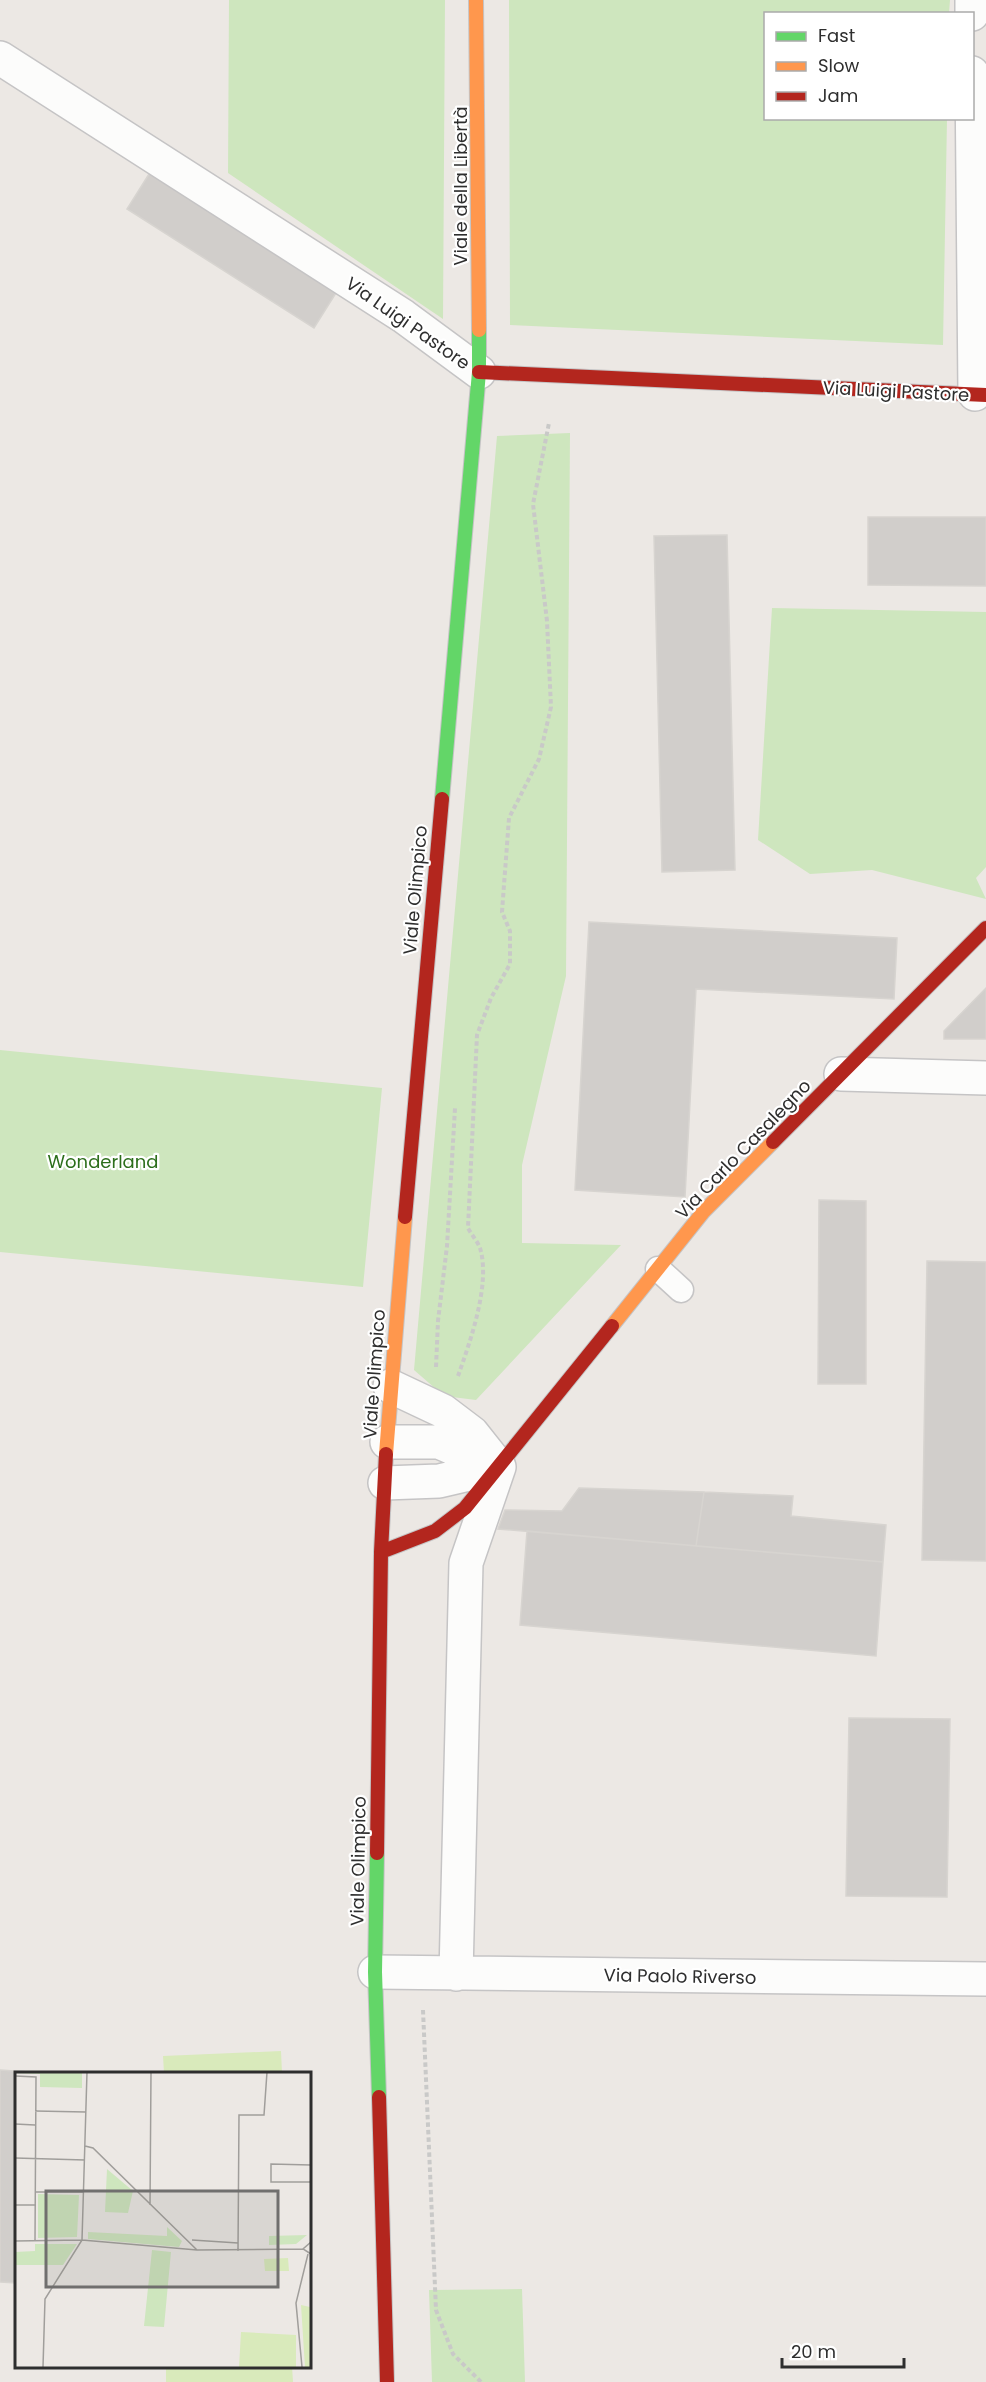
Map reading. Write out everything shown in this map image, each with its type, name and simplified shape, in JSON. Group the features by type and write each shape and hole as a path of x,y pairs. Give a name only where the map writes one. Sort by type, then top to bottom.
{"main road":[{"name":"Viale della Libertà","path":"476,0 479,372"},
{"name":"Via Luigi Pastore","path":"479,372 981,394"},
{"name":"Viale Olimpico","path":"387,2382 375,1972 381,1552 390,1386 479,372"},
{"name":"Via Carlo Casalegno","path":"381,1552 435,1531 465,1508 704,1211 986,928"}],"street":[{"name":"Via Luigi Pastore","path":"0,58 403,316 479,372"},
{"path":"973,120 981,394"},
{"path":"841,1074 986,1078"},
{"path":"390,1386 443,1411 472,1433 500,1467"},
{"path":"387,1442 439,1442 500,1467"},
{"path":"385,1483 439,1481 500,1467"},
{"path":"456,1974 466,1563 500,1467"},
{"name":"Via Paolo Riverso","path":"375,1972 986,1979"}],"lane":[{"path":"658,1269 681,1290"}],"green space":[{"path":"229,0 445,0 443,319 228,173"},
{"path":"509,0 950,0 949,12 764,12 764,120 947,120 943,345 510,325"},
{"path":"570,433 566,976 522,1165 522,1243 621,1245 476,1400 444,1396 414,1370 497,436"},
{"path":"772,608 986,612 986,867 976,878 986,899 872,870 810,874 758,840"},
{"name":"Wonderland","path":"0,1050 382,1088 363,1287 0,1252"},
{"path":"281,2051 282,2072 164,2072 163,2056"},
{"path":"522,2289 525,2382 432,2382 429,2290"},
{"path":"166,2367 292,2367 293,2382 166,2382"}],"building":[{"path":"154,166 341,285 314,328 127,209"},
{"path":"868,517 986,517 986,586 868,585"},
{"path":"727,535 735,870 662,872 654,536"},
{"path":"589,922 897,938 894,999 696,989 685,1197 575,1190"},
{"path":"986,988 986,1039 944,1039 944,1031"},
{"path":"819,1200 866,1201 866,1384 818,1384"},
{"path":"927,1261 986,1262 986,1561 922,1560"},
{"path":"579,1488 704,1492 696,1546 498,1529 505,1510 562,1511"},
{"path":"704,1492 793,1496 791,1516 886,1525 883,1562 696,1546"},
{"path":"527,1531 883,1562 876,1656 520,1625"},
{"path":"849,1718 950,1719 947,1897 846,1896"},
{"path":"0,2070 29,2072 15,2072 15,2283 0,2282"}],"traffic: fast":[{"path":"442,799 479,372 479,330"},
{"path":"377,1853 375,1972 379,2097"}],"traffic: slow":[{"path":"476,0 479,330"},
{"path":"612,1326 704,1211 773,1142"},
{"path":"386,1454 405,1217"}],"traffic: jam":[{"path":"479,372 986,395"},
{"path":"405,1217 442,799"},
{"path":"773,1142 986,928"},
{"path":"381,1552 435,1531 465,1508 612,1326"},
{"path":"377,1853 381,1552 386,1454"},
{"path":"379,2097 387,2382"}]}
